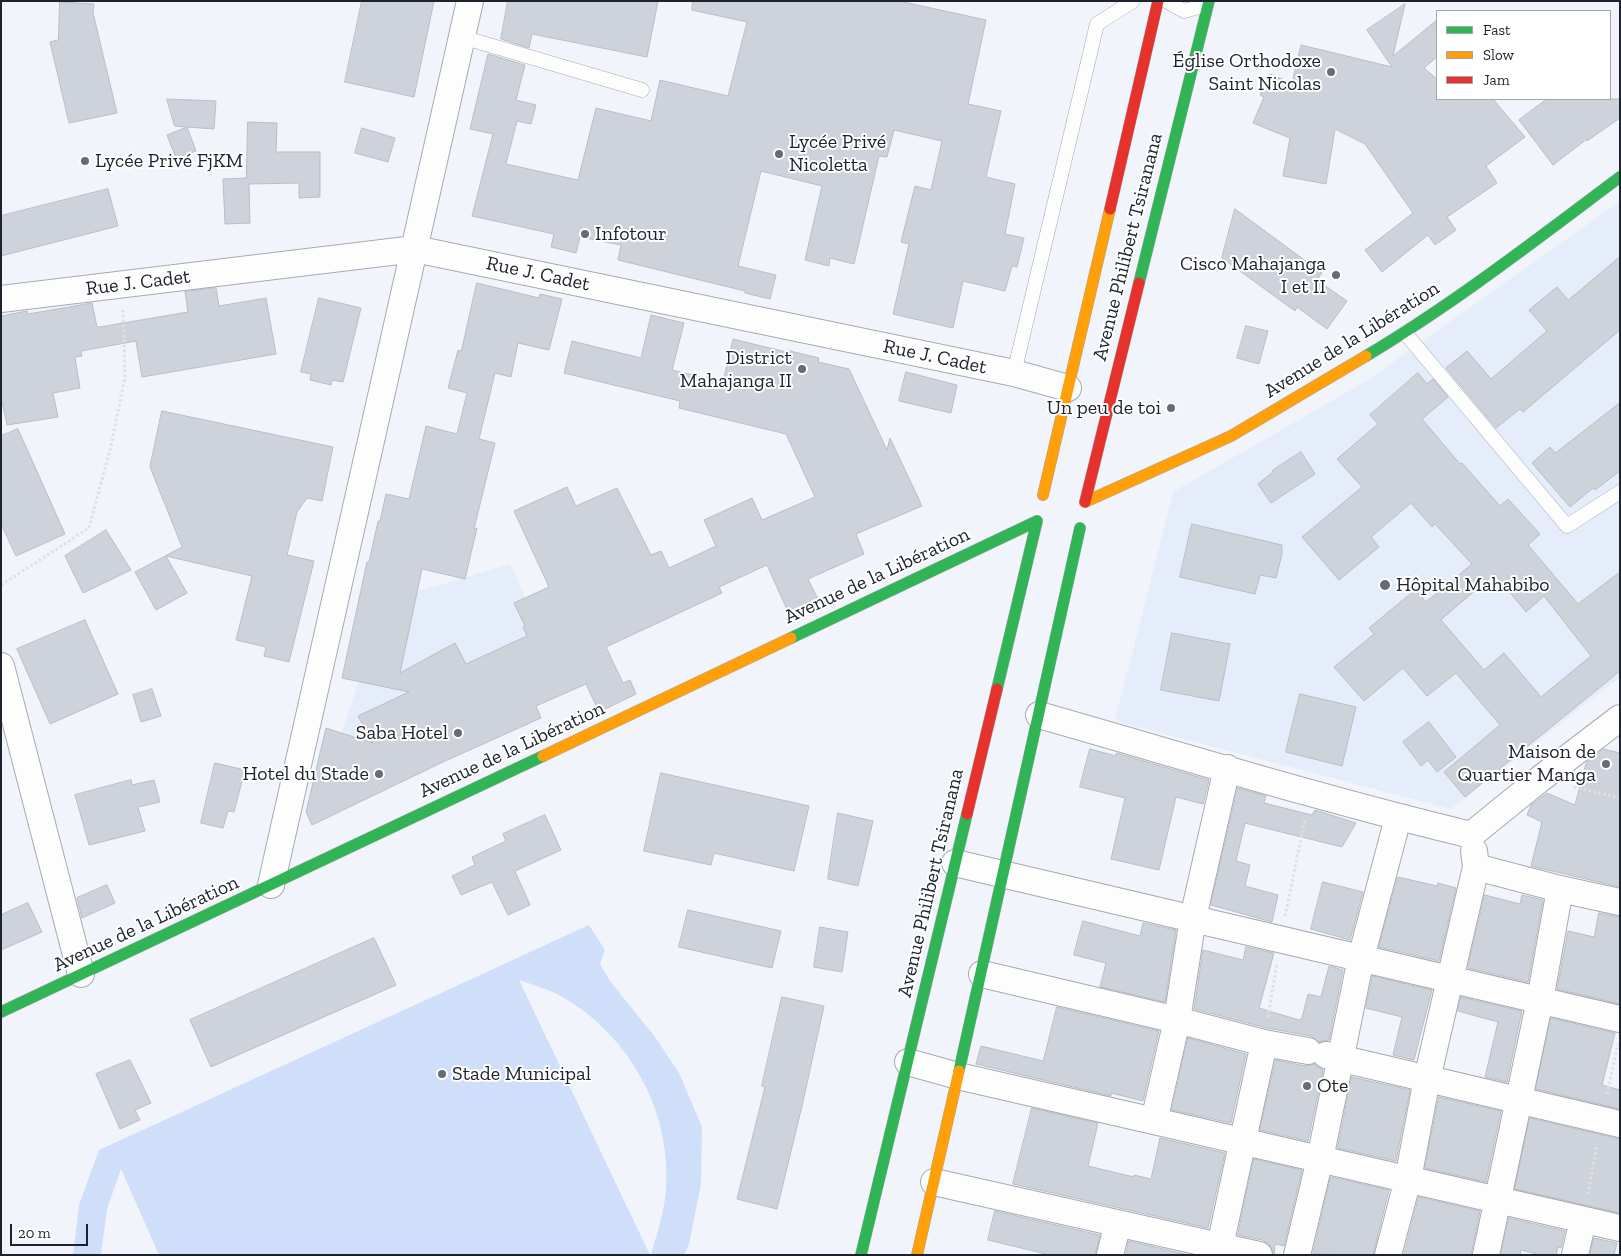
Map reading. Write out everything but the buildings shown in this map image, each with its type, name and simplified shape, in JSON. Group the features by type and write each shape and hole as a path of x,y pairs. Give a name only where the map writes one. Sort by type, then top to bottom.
{"main road":[{"name":"Avenue Philibert Tsiranana","path":"861,1255 1038,507 1068,388 1158,1"},
{"name":"Avenue Philibert Tsiranana","path":"918,1255 1084,515 1207,1"},
{"name":"Avenue de la Libération","path":"1067,535 1084,515 1230,436 1405,334 1517,254 1620,176"},
{"name":"Avenue de la Libération","path":"1,1012 271,886 1038,507 1050,489 1055,487"},
{"path":"1075,491 1079,494 1084,515"},
{"path":"1038,507 1043,529 1047,532"}],"street":[{"path":"271,886 470,1"},
{"name":"Rue J. Cadet","path":"1,299 415,249 1014,373 1068,388"},
{"path":"1,666 81,974"},
{"path":"1039,715 1398,818 1471,835"},
{"path":"1471,835 1620,718"},
{"path":"1154,1121 1177,1020 1193,918 1227,768"},
{"path":"1297,1255 1320,1159 1325,1055 1361,958 1398,818"},
{"path":"1388,1255 1408,1180 1427,1079 1476,867 1471,835"},
{"path":"955,863 1620,1019"},
{"path":"1476,867 1560,889 1620,902"},
{"path":"1486,1255 1540,1000 1560,889"},
{"path":"982,974 1177,1020 1264,1043 1325,1055 1620,1124"},
{"path":"1220,1246 1264,1043"},
{"path":"908,1062 958,1076 1620,1228"},
{"path":"934,1182 1259,1255"},
{"path":"1575,1255 1583,1220"},
{"path":"1110,1255 1118,1223"}],"lane":[{"path":"1014,373 1097,24 1133,1"},
{"path":"1166,1 1184,11 1202,6 1207,1"},
{"path":"462,37 642,90"},
{"path":"1405,334 1567,526 1620,492"}],"path":[{"path":"1,585 89,528 111,446 125,377 123,284"},
{"path":"1540,779 1620,798"}],"shaded area":[{"name":"Hôpital Mahabibo","path":"1620,201 1620,677 1451,809 1115,721 1173,492 1368,380"},
{"path":"510,564 566,690 318,803 386,601"},
{"name":"Stade Municipal","path":"589,925 605,950 600,964 610,981 655,1037 679,1073 702,1127 701,1184 689,1244 684,1255 651,1255 664,1205 666,1158 661,1129 652,1101 639,1074 622,1049 603,1027 580,1008 555,993 519,980 650,1255 159,1255 121,1169 107,1209 101,1255 73,1255 79,1205 99,1150"}],"traffic: fast":[{"path":"1139,283 1209,1"},
{"path":"1366,356 1464,292 1620,177"},
{"path":"791,638 1037,521"},
{"path":"997,689 1037,521"},
{"path":"959,1071 1080,528"},
{"path":"1,1012 543,756"},
{"path":"861,1255 967,814"}],"traffic: slow":[{"path":"1043,495 1110,209"},
{"path":"1085,502 1231,436 1366,356"},
{"path":"543,756 791,638"},
{"path":"917,1255 959,1071"}],"traffic: jam":[{"path":"1110,209 1158,1"},
{"path":"1085,502 1139,283"},
{"path":"967,814 997,689"}],"place":[{"name":"Église Orthodoxe Saint Nicolas","path":"1331,72"},
{"name":"Lycée Privé Nicoletta","path":"779,154"},
{"name":"Lycée Privé FjKM","path":"85,161"},
{"name":"Infotour","path":"585,234"},
{"name":"Cisco Mahajanga I et II","path":"1336,275"},
{"name":"District Mahajanga II","path":"802,369"},
{"name":"Un peu de toi","path":"1171,408"},
{"name":"Hôpital Mahabibo","path":"1385,585"},
{"name":"Saba Hotel","path":"458,733"},
{"name":"Maison de Quartier Manga","path":"1606,764"},
{"name":"Hotel du Stade","path":"379,774"},
{"name":"Stade Municipal","path":"442,1074"},
{"name":"Ote","path":"1307,1086"}]}
